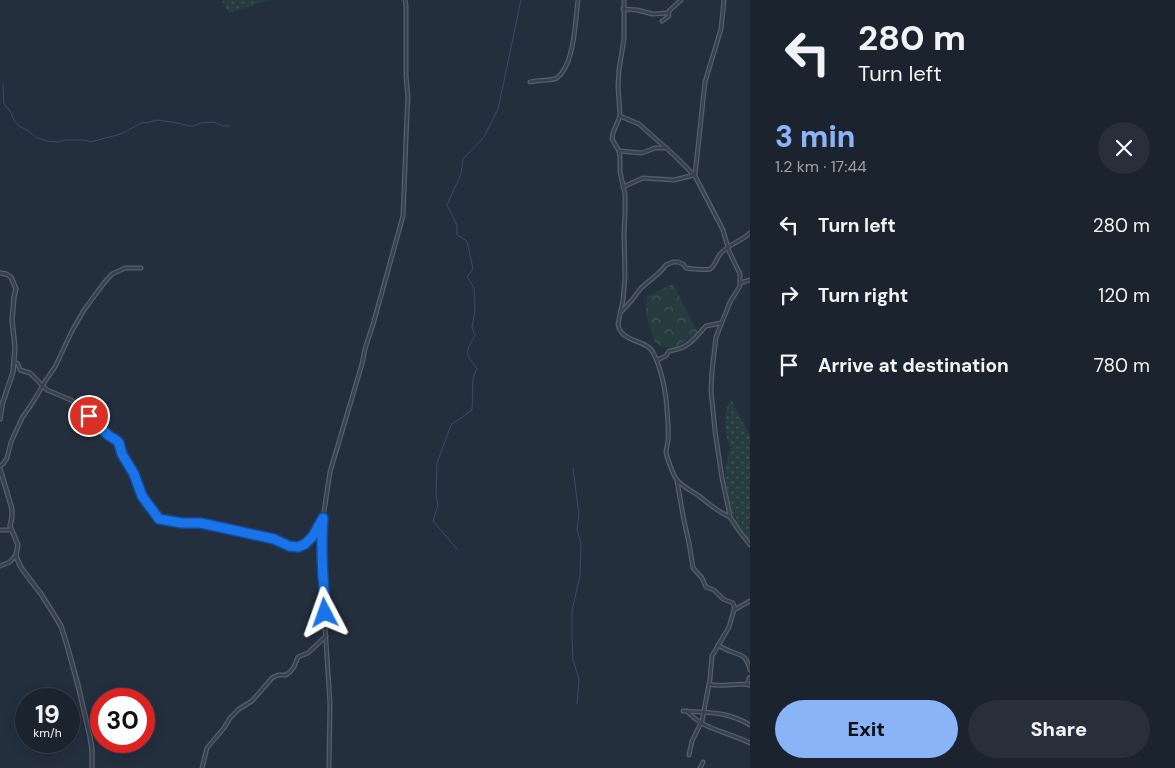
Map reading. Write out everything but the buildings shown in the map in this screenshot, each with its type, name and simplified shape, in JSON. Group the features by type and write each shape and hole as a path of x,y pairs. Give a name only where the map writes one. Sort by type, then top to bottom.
{"street":[{"path":"329,768 330,703 322,546 323,518 331,467 403,216 408,97 405,0"},
{"path":"530,82 552,80 564,68 572,52 578,0"},
{"path":"624,0 624,39 618,70 620,116 612,138 619,151 620,172 625,194 626,221 624,234 625,277 618,328 634,341 651,348 657,360 666,397 668,440 666,454 677,480 693,568 702,578 706,587 714,590 723,599 733,604 735,609"},
{"path":"662,21 668,18 669,11 681,0"},
{"path":"694,175 706,82 720,33 724,0"},
{"path":"624,9 653,14 667,13 669,15"},
{"path":"620,116 638,124 667,148 694,175 720,223 740,274 740,283 716,337 711,390 722,478 730,517 750,545"},
{"path":"619,151 642,153 654,148 667,148"},
{"path":"623,187 643,178 674,180 694,175"},
{"path":"620,313 641,288 666,265 678,262 686,268 708,269 713,266 721,253 750,232"},
{"path":"0,566 10,562 16,555 18,545 10,530 12,509 0,467 7,458 11,442 22,418 55,367 84,310 104,283 112,274 121,269 130,267 141,268"},
{"path":"0,273 11,277 16,289 12,320 15,348 14,362 0,419"},
{"path":"740,283 750,280"},
{"path":"657,360 666,356 669,351 685,346 699,335 706,326 721,323"},
{"path":"14,362 18,364 20,370 30,374 47,390 71,400 108,435 117,441 122,455 138,482 142,496 161,519 210,525 274,539 289,546 298,547 305,544 313,536 323,518"},
{"path":"677,480 717,510 730,517"},
{"path":"0,530 10,530"},
{"path":"16,555 22,569 45,599 60,626 83,704 91,742 92,768"},
{"path":"689,755 692,741 702,723 713,653 729,627 735,609 750,601"},
{"path":"202,768 207,748 230,718 239,709 252,701 272,678 278,675 286,675 290,672 298,657 308,653 326,636"},
{"path":"718,645 743,655 750,670"},
{"path":"709,684 718,686 741,683 748,685 750,677"},
{"path":"750,725 729,716 685,711 693,718 718,731 750,743"},
{"path":"700,768 703,762"}],"green space":[{"path":"221,0 268,0 229,13"},
{"path":"673,284 698,333 677,347 662,347 654,341 646,314 647,296"},
{"path":"731,399 750,436 750,549 735,521 727,493 725,472 730,449 725,429 726,411"}],"waterway":[{"path":"458,550 433,521 438,505 436,496 437,463 451,425 472,410 473,378 477,368 467,353 475,336 472,327 475,310 474,288 467,277 473,269 467,241 457,235 457,225 447,205 461,174 463,159 484,137 498,109 521,0"},
{"path":"3,85 4,104 14,120 19,126 37,138 47,141 84,140 90,142 121,134 143,122 157,120 189,126 214,122 222,126 229,126"},
{"path":"573,468 579,515 577,529 581,544 580,575 572,611 573,660 579,679 577,704"}],"route":[{"path":"89,416 94,423 119,443 122,454 139,484 142,496 161,519 182,523 200,523 230,529 274,539 289,546 298,547 305,544 317,532 323,518 322,546 325,613"}]}
